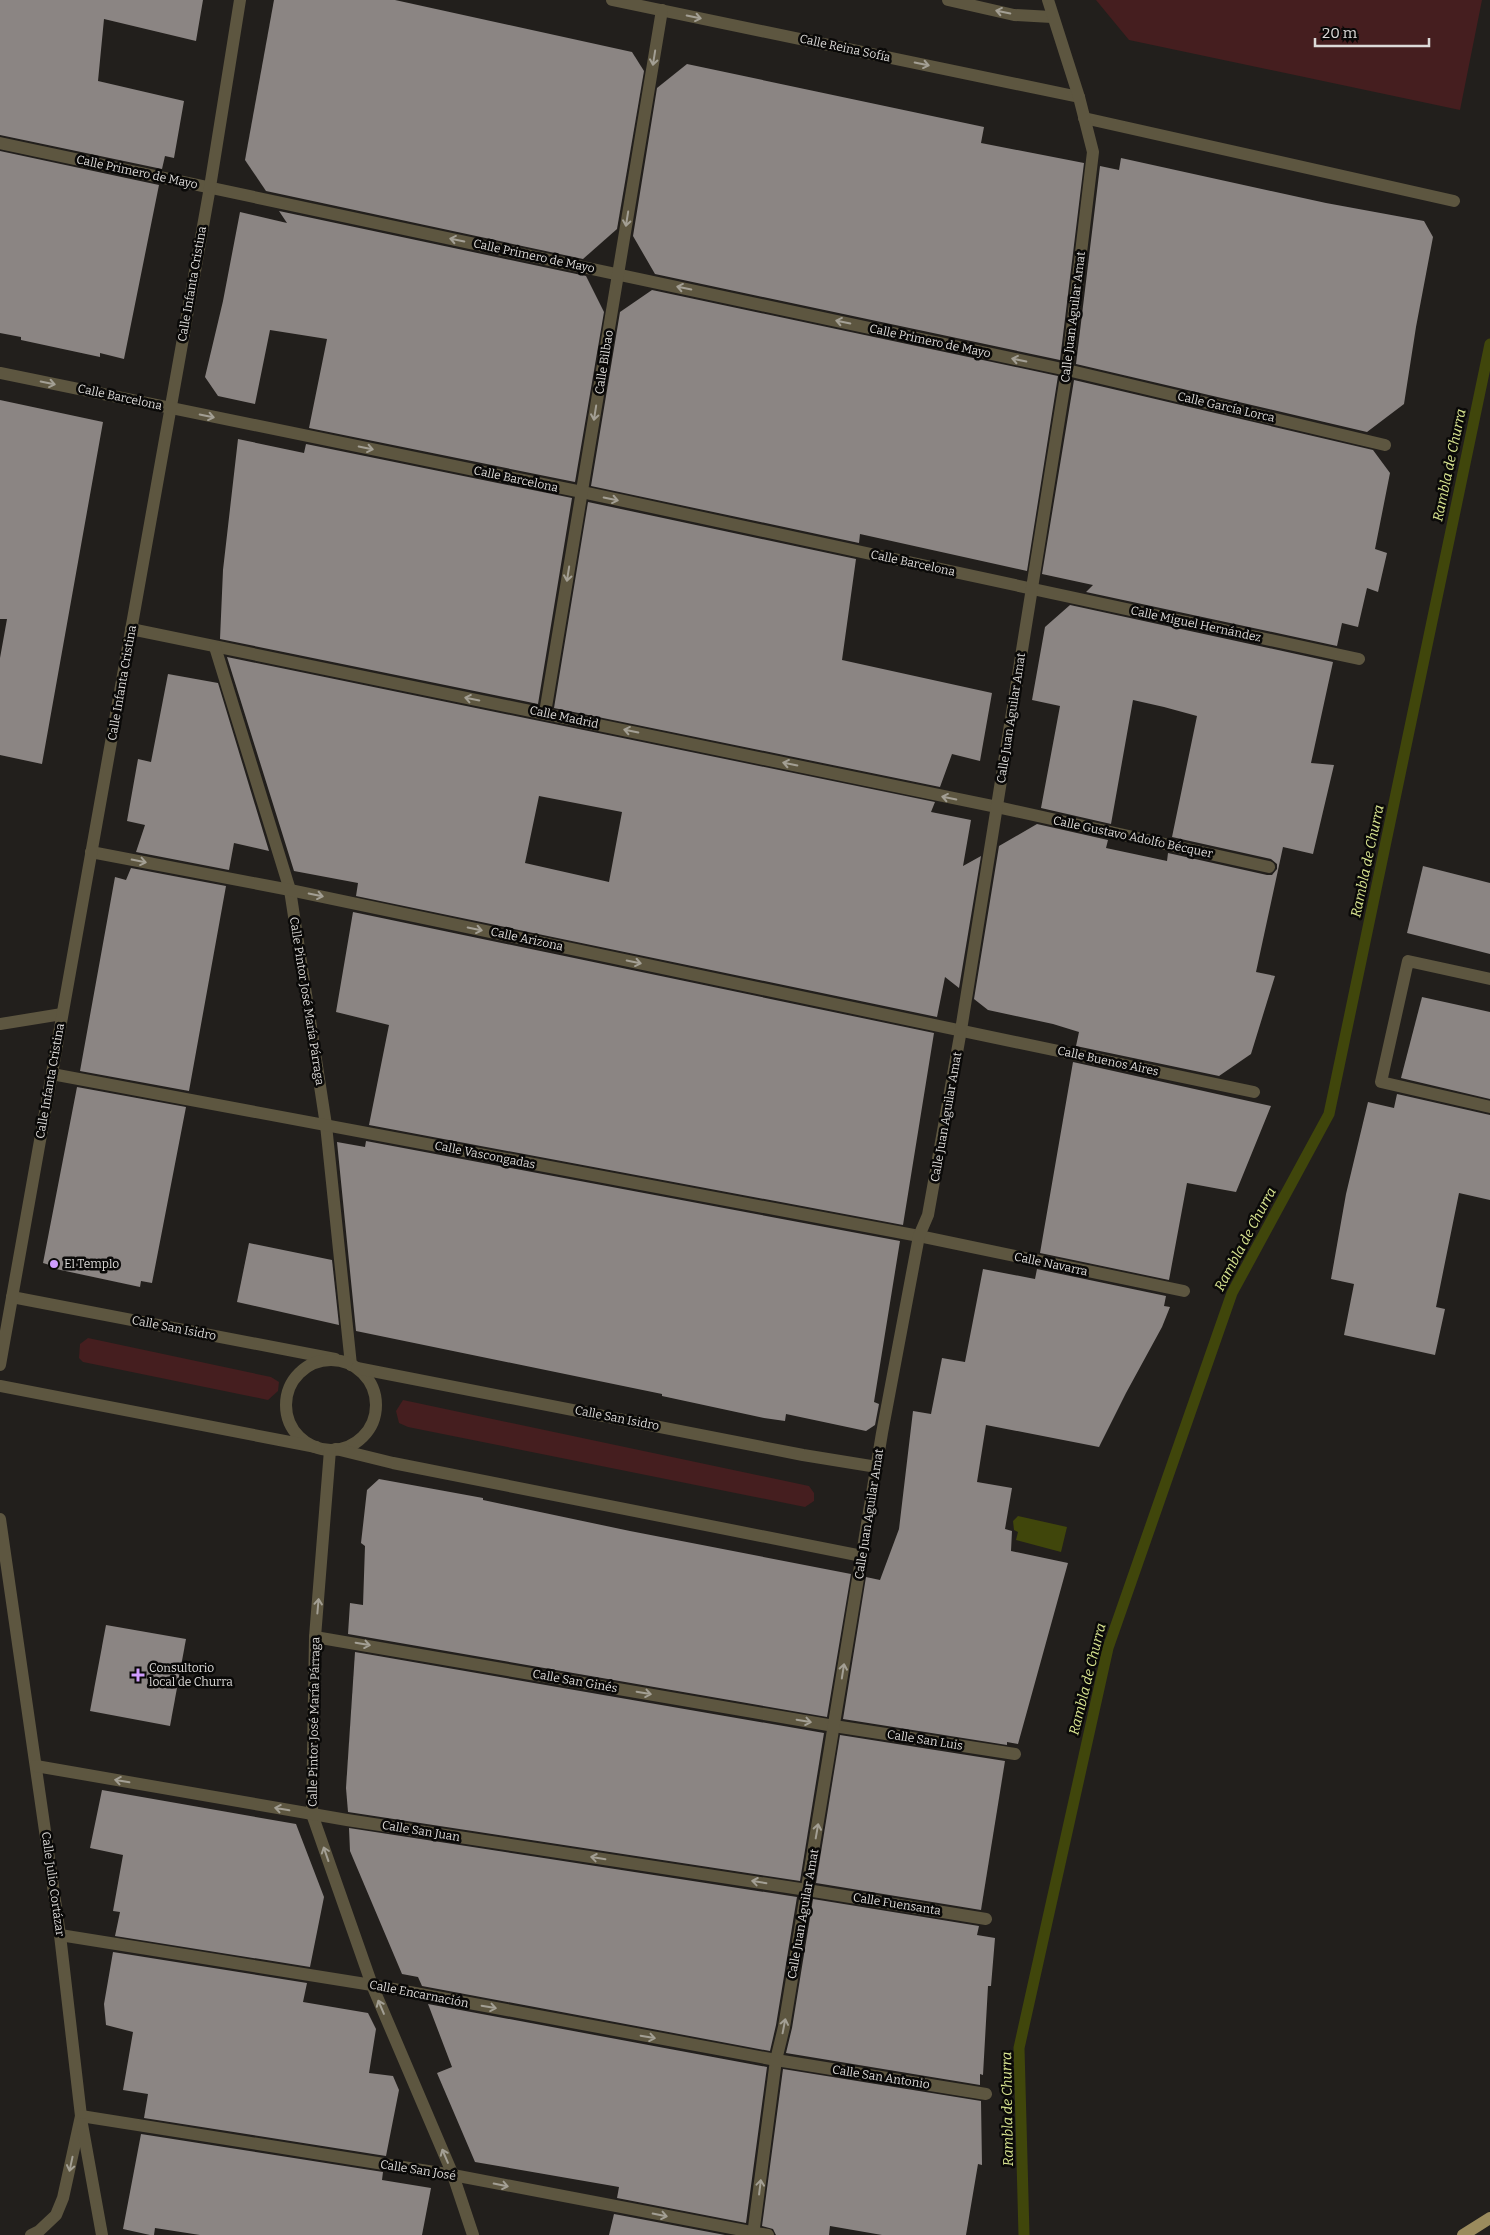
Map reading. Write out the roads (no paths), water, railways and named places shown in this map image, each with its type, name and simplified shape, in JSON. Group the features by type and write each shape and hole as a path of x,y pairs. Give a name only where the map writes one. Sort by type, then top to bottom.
{"main road":[{"path":"1463,2235 1490,2218"}],"street":[{"name":"Calle Infanta Cristina","path":"0,1365 210,187 240,0"},
{"name":"Calle Reina Sofía","path":"612,0 1078,97"},
{"path":"948,0 1014,14 1052,16"},
{"name":"Calle Juan Aguilar Amat","path":"753,2234 776,2060 807,1890 877,1467 919,1236 928,1216 961,1030 1032,588 1036,552 1067,370 1093,152 1048,0"},
{"name":"Calle Bilbao","path":"545,713 662,10"},
{"path":"1084,118 1454,201"},
{"name":"Calle Primero de Mayo","path":"0,143 1067,370"},
{"name":"Calle García Lorca","path":"1067,370 1385,445"},
{"name":"Calle Barcelona","path":"0,373 582,492 1032,588"},
{"name":"Calle Miguel Hernández","path":"1032,588 1359,659"},
{"name":"Calle Madrid","path":"131,629 545,713 997,808"},
{"name":"Calle Pintor José María Párraga","path":"215,647 290,890 326,1126 354,1366"},
{"name":"Calle Gustavo Adolfo Bécquer","path":"997,808 1269,867"},
{"name":"Calle Arizona","path":"91,852 290,890 961,1030"},
{"path":"1490,979 1408,961 1381,1082 1490,1107"},
{"path":"0,1024 62,1014"},
{"name":"Calle Buenos Aires","path":"961,1030 1254,1092"},
{"name":"Calle Vascongadas","path":"52,1074 919,1236"},
{"name":"Calle Navarra","path":"919,1236 1184,1291"},
{"name":"Calle San Isidro","path":"12,1297 335,1359"},
{"path":"316,1448 294,1430 287,1417 288,1388 296,1376 307,1366 320,1360 335,1359 354,1366 367,1377 374,1389 376,1402 375,1416 370,1428 361,1439 349,1446 333,1450"},
{"name":"Calle San Isidro","path":"354,1366 803,1455 877,1467"},
{"path":"0,1386 333,1450 862,1556"},
{"name":"Calle Pintor José María Párraga","path":"333,1450 315,1637 312,1814 372,1984 453,2175 473,2235"},
{"name":"Calle Julio Cortázar","path":"0,1519 60,1935 81,2116 63,2198 56,2215 39,2231 30,2235"},
{"name":"Calle San Ginés","path":"315,1637 834,1726"},
{"name":"Calle San Luis","path":"834,1726 1015,1754"},
{"name":"Calle San Juan","path":"36,1766 312,1814 807,1890"},
{"name":"Calle Fuensanta","path":"807,1890 986,1919"},
{"name":"Calle Encarnación","path":"60,1935 372,1984 776,2060"},
{"name":"Calle San Antonio","path":"776,2060 986,2094"},
{"path":"81,2116 102,2235"},
{"name":"Calle San José","path":"81,2116 453,2175 753,2234 768,2235"}],"waterway":[{"name":"Rambla de Churra","path":"1024,2235 1019,2048 1108,1648 1232,1293 1329,1114 1490,344"}],"place":[{"name":"El Templo","path":"54,1264"},
{"name":"Consultorio local de Churra","path":"138,1675"}]}
